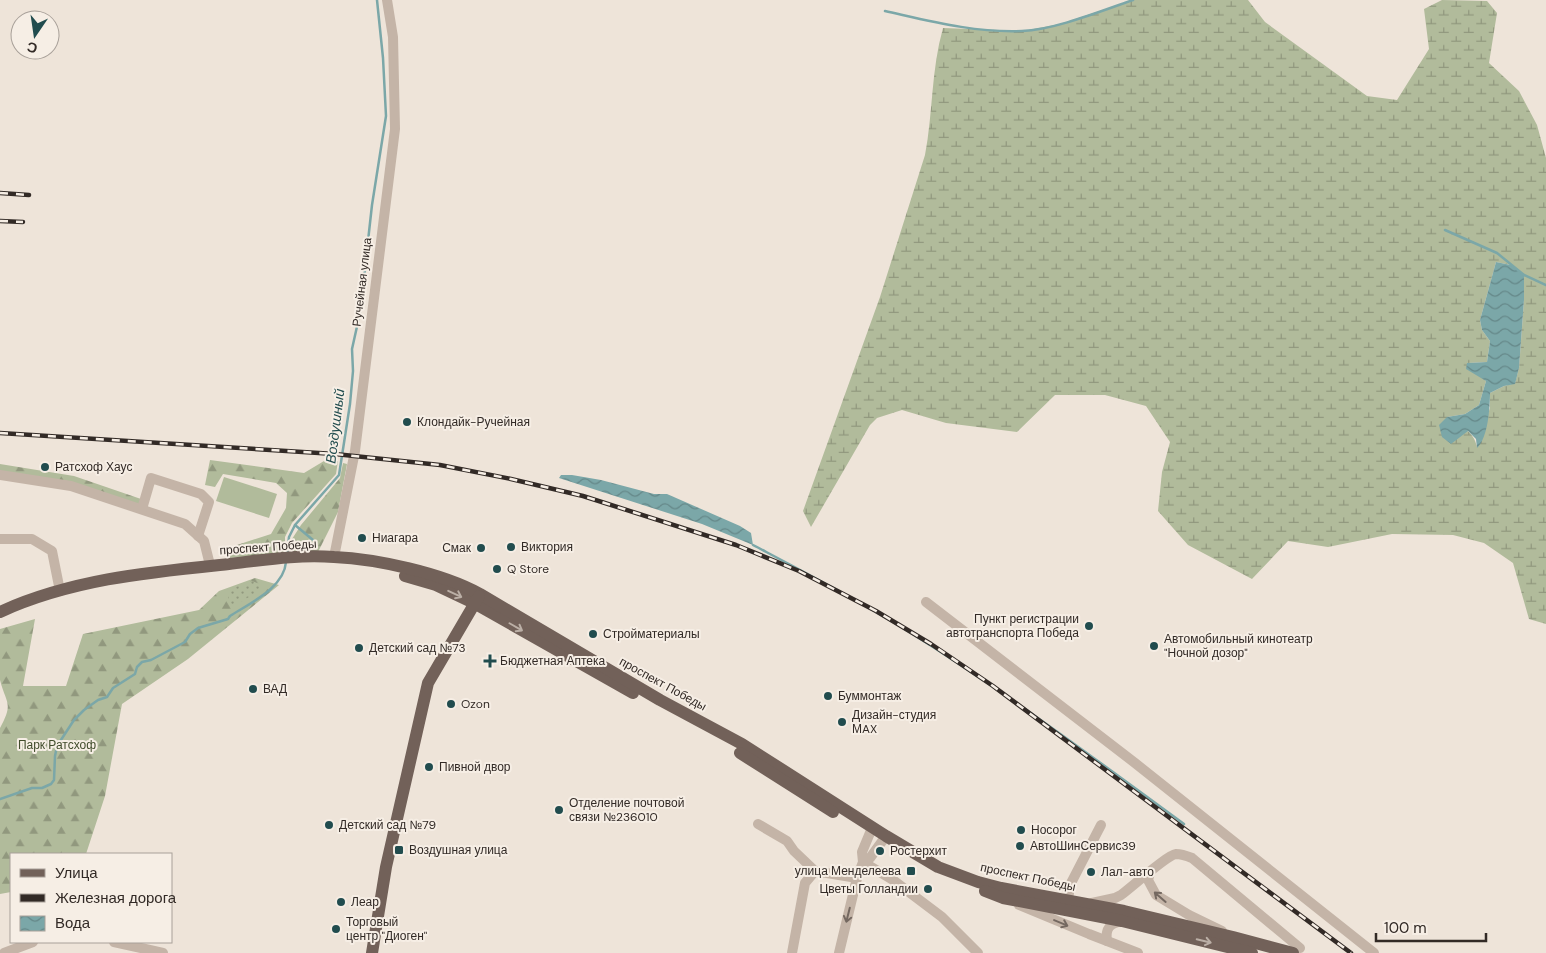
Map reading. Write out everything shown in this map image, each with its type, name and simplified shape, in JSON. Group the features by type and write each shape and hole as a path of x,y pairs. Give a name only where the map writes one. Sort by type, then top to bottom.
{"main road":[{"name":"проспект Победы","path":"0,620 63,598 123,583 286,561 332,560 376,562 425,573 453,581 477,598 742,744 930,872 1003,898 1122,921 1252,953"},
{"name":"проспект Победы","path":"0,612 60,591 122,576 211,570"},
{"path":"372,953 386,867 428,683 477,598"},
{"name":"проспект Победы","path":"883,840 938,866 978,882 1088,904 1292,951"}],"street":[{"name":"Ручейная улица","path":"332,560 355,451 395,129 393,37 387,0"},
{"path":"0,475 71,486 186,524 204,541 211,570"},
{"path":"142,509 151,478 201,494 209,502 198,536"},
{"path":"0,539 32,539 52,551 60,591"},
{"path":"926,602 1135,763 1374,953"},
{"path":"758,824 787,841 794,852 816,871 857,878"},
{"path":"1068,900 1070,885 1101,825"},
{"path":"838,953 857,878 863,862 862,852 870,832"},
{"path":"863,862 870,858 883,840"},
{"path":"1088,904 1115,898 1175,854 1192,858 1292,951"},
{"path":"863,862 893,880 942,918 978,953"},
{"path":"792,953 805,883 816,871"},
{"path":"1150,874 1148,880 1156,895 1189,915 1233,936"},
{"path":"1003,898 1138,953"},
{"path":"1107,941 1108,927 1113,922 1122,921"},
{"path":"4,953 17,950 31,943"},
{"path":"118,943 158,952"}],"green space":[{"path":"1133,0 1248,0 1265,22 1367,96 1397,100 1429,49 1424,9 1442,0 1487,1 1497,13 1489,63 1519,91 1537,125 1546,158 1546,624 1529,619 1513,563 1484,543 1453,535 1392,534 1328,547 1288,541 1252,579 1188,545 1158,511 1162,472 1170,442 1146,406 1105,395 1055,395 1017,432 946,423 902,410 877,418 870,425 811,527 803,511 880,297 925,155 936,60 943,28 1023,31 1060,24","holes":["1496,262 1511,265 1524,275 1519,368 1515,383 1490,393 1490,408 1477,447 1470,433 1447,417 1465,414 1479,405 1486,381 1468,363 1487,362 1490,341 1482,330 1480,320"]},
{"path":"210,460 304,473 324,461 338,461 336,474 292,523 285,537 285,554 229,558 234,546 271,534 286,508 287,493 276,483 223,474 215,487 205,485"},
{"path":"343,463 347,464 338,512 318,552 292,555 292,539 301,525 340,478"},
{"path":"0,464 74,476 141,499 139,505 0,472"},
{"path":"224,477 277,494 269,518 216,501"},
{"name":"Парк Ратсхоф","path":"255,578 279,585 188,659 122,704 105,796 86,853 10,853 10,892 0,894 0,728 8,708 0,680 0,629 35,619 23,686 66,686 83,634 199,610 219,591"},
{"path":"252,581 262,585 260,590 233,607 228,599 230,589"}],"water":[{"path":"1496,262 1511,265 1524,275 1519,368 1515,384 1504,386 1490,393 1486,430 1477,448 1476,439 1468,431 1451,444 1442,437 1439,425 1447,417 1465,414 1479,405 1486,381 1466,369 1467,363 1487,362 1490,341 1482,330 1480,320"},
{"path":"561,475 601,480 654,494 667,494 740,526 751,533 753,545 702,524 559,478"}],"waterway":[{"name":"Воздушный","path":"287,554 289,537 295,525 339,475 350,404 353,371 352,349 360,313 372,205 386,116 377,0"},
{"path":"885,11 970,28 1022,31 1063,24 1133,0"},
{"path":"1445,230 1497,253 1524,275 1546,285"},
{"path":"295,525 313,540"},
{"path":"753,545 872,610 946,655 1049,726 1184,824"},
{"name":"Воздушный","path":"0,799 32,788 42,788 51,784 54,780 57,746 74,720 84,710 98,700 107,697 113,688 135,674 137,667 142,662 151,660 185,642 190,634 198,628 228,619 265,594 279,580 286,562"}],"railway":[{"path":"0,193 29,195"},
{"path":"0,221 23,222"},
{"path":"0,433 335,454 440,465 583,496 736,545 799,571 876,611 931,644 993,686 1351,953"}],"place":[{"name":"Клондайк-Ручейная","path":"407,422"},
{"name":"Ратсхоф Хаус","path":"45,467"},
{"name":"Ниагара","path":"362,538"},
{"name":"Виктория","path":"511,547"},
{"name":"Смак","path":"481,548"},
{"name":"Q Store","path":"497,569"},
{"name":"Пункт регистрации автотранспорта Победа","path":"1089,626"},
{"name":"Стройматериалы","path":"593,634"},
{"name":"Автомобильный кинотеатр \"Ночной дозор\"","path":"1154,646"},
{"name":"Детский сад №73","path":"359,648"},
{"name":"Бюджетная Аптека","path":"490,661"},
{"name":"ВАД","path":"253,689"},
{"name":"Буммонтаж","path":"828,696"},
{"name":"Ozon","path":"451,704"},
{"name":"Дизайн-студия МAX","path":"842,722"},
{"name":"Пивной двор","path":"429,767"},
{"name":"Отделение почтовой связи №236010","path":"559,810"},
{"name":"Детский сад №79","path":"329,825"},
{"name":"Носорог","path":"1021,830"},
{"name":"АвтоШинСервис39","path":"1020,846"},
{"name":"Воздушная улица","path":"399,850"},
{"name":"Ростерхит","path":"880,851"},
{"name":"улица Менделеева","path":"911,871"},
{"name":"Лал-авто","path":"1091,872"},
{"name":"Цветы Голландии","path":"928,889"},
{"name":"Леар","path":"341,902"},
{"name":"Торговый центр \"Диоген\"","path":"336,929"}]}
